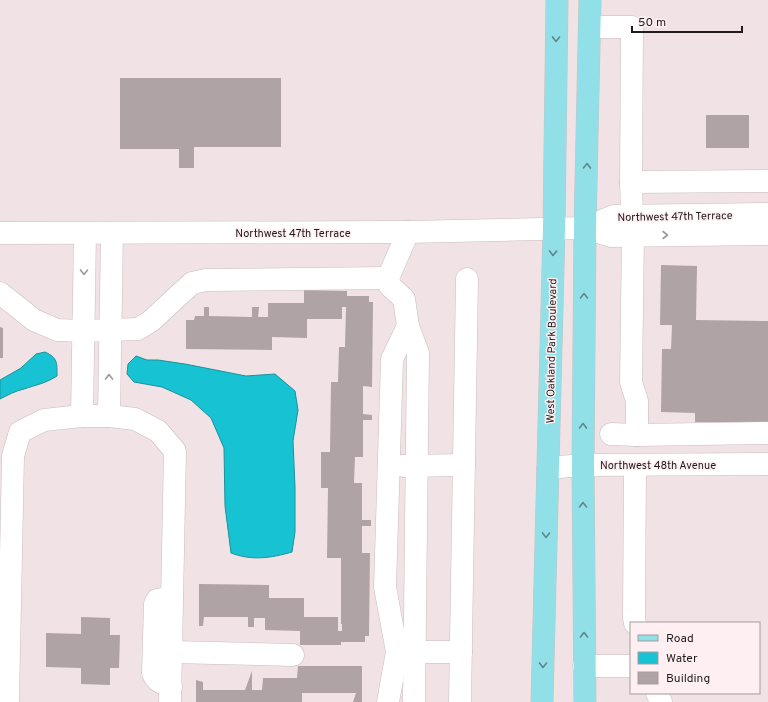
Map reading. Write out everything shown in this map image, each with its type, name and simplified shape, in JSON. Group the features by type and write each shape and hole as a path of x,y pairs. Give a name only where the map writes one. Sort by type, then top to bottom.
{"main road":[{"name":"West Oakland Park Boulevard","path":"542,702 554,228 557,0"},
{"path":"585,702 582,465 590,0"}],"street":[{"path":"590,27 632,27 631,382 637,401 637,435"},
{"path":"631,182 768,181"},
{"name":"Northwest 47th Terrace","path":"0,233 112,234 408,232 585,228 611,236 632,226 768,214"},
{"name":"Northwest 47th Terrace","path":"632,226 768,234"},
{"path":"388,702 406,653 417,466 418,353 408,326 404,299 390,286 388,278 408,232"},
{"path":"82,416 85,233"},
{"path":"109,416 112,234"},
{"path":"0,293 34,320 57,330 83,331 138,329 151,321 192,283 206,280 388,278"},
{"path":"460,702 467,279"},
{"path":"408,326 392,360 386,587 406,653 414,702"},
{"path":"8,702 4,654 13,456 16,444 20,432 44,420 82,416 109,416 135,419 158,431 175,451 170,694"},
{"path":"610,434 768,434"},
{"name":"Northwest 48th Avenue","path":"548,468 582,465 768,464"},
{"path":"389,466 464,465"},
{"path":"635,465 635,622"},
{"path":"170,694 155,678 153,673 155,604 157,600 172,597"},
{"path":"172,652 293,655"},
{"path":"406,653 461,652"},
{"path":"584,666 630,666"}],"water":[{"path":"45,352 52,356 56,361 57,376 0,399 0,380 21,368 36,354"},
{"path":"136,356 147,360 185,364 246,376 275,374 295,391 298,410 293,441 295,532 292,552 262,558 239,556 231,553 225,506 224,448 211,418 191,400 162,387 134,382 127,374 128,364"}],"building":[{"path":"120,78 281,78 281,147 194,147 194,168 179,168 179,149 120,149"},
{"path":"706,115 749,115 749,148 706,148"},
{"path":"661,265 697,266 696,320 768,321 768,423 695,422 695,413 661,412 662,349 671,349 672,325 660,325"},
{"path":"304,290 347,291 347,296 369,296 369,302 373,302 372,387 363,386 363,414 372,415 372,420 363,420 363,457 355,457 354,483 362,483 362,520 371,520 371,526 362,526 362,553 370,553 369,636 365,636 365,642 341,642 341,645 300,645 300,631 265,630 265,618 254,618 254,627 248,627 248,617 204,617 203,626 199,626 199,584 269,585 269,598 304,598 304,617 338,617 338,631 342,631 341,558 327,558 328,488 321,488 321,452 330,452 331,382 338,382 339,347 345,347 346,307 342,307 342,319 307,319 307,338 272,337 272,350 186,349 186,320 194,320 195,316 204,316 204,307 209,307 209,316 252,317 252,307 259,307 258,317 268,317 268,303 304,303"},
{"path":"0,327 3,328 3,358 0,358"},
{"path":"81,617 110,618 110,635 120,635 119,668 110,668 110,685 81,684 81,668 46,667 46,633 81,634"},
{"path":"298,666 362,666 362,702 353,702 356,693 302,693 302,702 196,702 196,680 203,682 203,690 245,690 252,671 252,690 262,690 263,678 297,678"}]}
